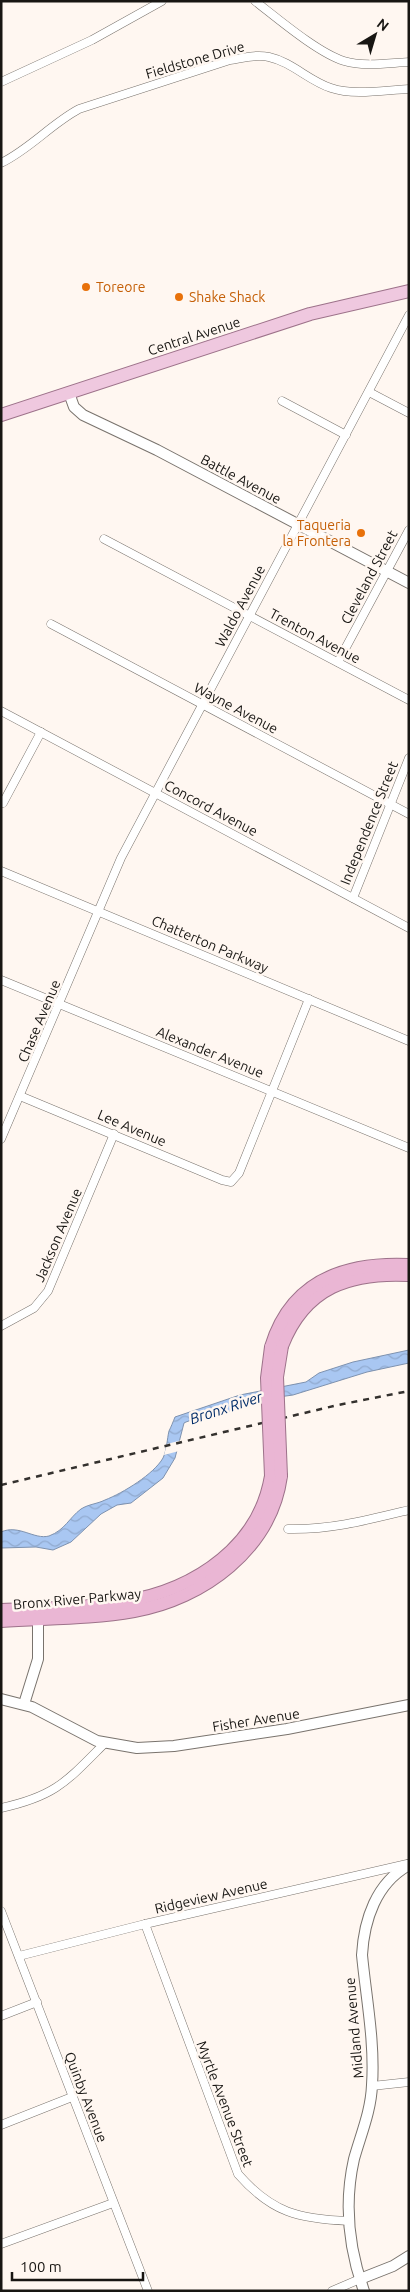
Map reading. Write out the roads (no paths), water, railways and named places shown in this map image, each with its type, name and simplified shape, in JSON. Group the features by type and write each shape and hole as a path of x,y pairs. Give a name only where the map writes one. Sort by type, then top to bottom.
{"highway":[{"name":"Bronx River Parkway","path":"1,1621 134,1612 171,1601 200,1588 232,1564 259,1536 274,1507 276,1476 276,1346 288,1312 303,1294 322,1280 336,1273 359,1266 409,1265"},
{"name":"Bronx River Parkway","path":"276,1346 313,1299 332,1286 369,1275 409,1275"},
{"name":"Bronx River Parkway","path":"1,1610 122,1603 154,1596 182,1586 214,1566 248,1534 276,1476"}],"main road":[{"name":"Central Avenue","path":"1,416 326,309 409,291"}],"street":[{"path":"1,82 92,40 162,1"},
{"path":"255,1 328,55 358,64 409,62"},
{"name":"Fieldstone Drive","path":"1,162 25,148 60,119 79,109 230,60 252,56 267,56 285,62 332,88 355,91 409,89"},
{"name":"Waldo Avenue","path":"98,911 121,858 409,315"},
{"path":"369,392 409,413"},
{"name":"Battle Avenue","path":"69,393 74,408 83,415 158,450 409,583"},
{"path":"282,401 346,435"},
{"name":"Cleveland Street","path":"338,662 409,530"},
{"name":"Trenton Avenue","path":"104,539 409,700"},
{"name":"Wayne Avenue","path":"51,624 409,814"},
{"name":"Concord Avenue","path":"1,711 409,928"},
{"path":"3,803 41,732"},
{"name":"Independence Street","path":"353,898 409,758"},
{"name":"Chatterton Parkway","path":"1,871 409,1041"},
{"name":"Chase Avenue","path":"1,1140 98,911"},
{"name":"Alexander Avenue","path":"1,980 409,1148"},
{"path":"273,1091 310,1000"},
{"name":"Lee Avenue","path":"20,1096 222,1180 234,1181 239,1174 273,1091"},
{"name":"Jackson Avenue","path":"1,1326 34,1308 48,1291 114,1134"},
{"path":"288,1529 312,1530 344,1526 409,1510"},
{"path":"24,1704 38,1659 38,1618"},
{"name":"Fisher Avenue","path":"1,1699 24,1704 41,1711 79,1733 105,1743 137,1748 174,1746 287,1730 409,1706"},
{"path":"1,1808 25,1803 49,1793 71,1777 105,1743"},
{"name":"Ridgeview Avenue","path":"19,1956 145,1924 409,1864"},
{"name":"Midland Avenue","path":"364,2291 352,2249 349,2221 351,2173 368,2114 372,2086 362,1955 363,1936 373,1905 381,1892 392,1877 409,1864"},
{"name":"Quinby Avenue","path":"1,1911 148,2291"},
{"name":"Myrtle Avenue Street","path":"145,1924 238,2174 255,2193 288,2213 316,2219 349,2221"},
{"path":"1,2016 37,2002"},
{"path":"372,2086 409,2082"},
{"path":"1,2125 72,2097"},
{"path":"1,2244 114,2203"},
{"path":"332,2291 393,2266 409,2256"}],"water":[{"name":"Bronx River","path":"409,1350 409,1363 367,1372 293,1395 257,1400 247,1403 241,1408 224,1413 213,1412 186,1422 184,1423 175,1458 163,1478 131,1503 117,1505 101,1514 71,1542 53,1550 36,1547 1,1548 1,1532 14,1530 43,1537 49,1536 59,1531 81,1509 129,1488 153,1470 163,1458 169,1431 175,1417 240,1395 306,1382 319,1373 353,1362"}],"railway":[{"path":"1,1485 338,1405 409,1391"}],"place":[{"name":"Toreore","path":"86,287"},
{"name":"Shake Shack","path":"179,297"},
{"name":"Taqueria la Frontera","path":"361,533"}]}
